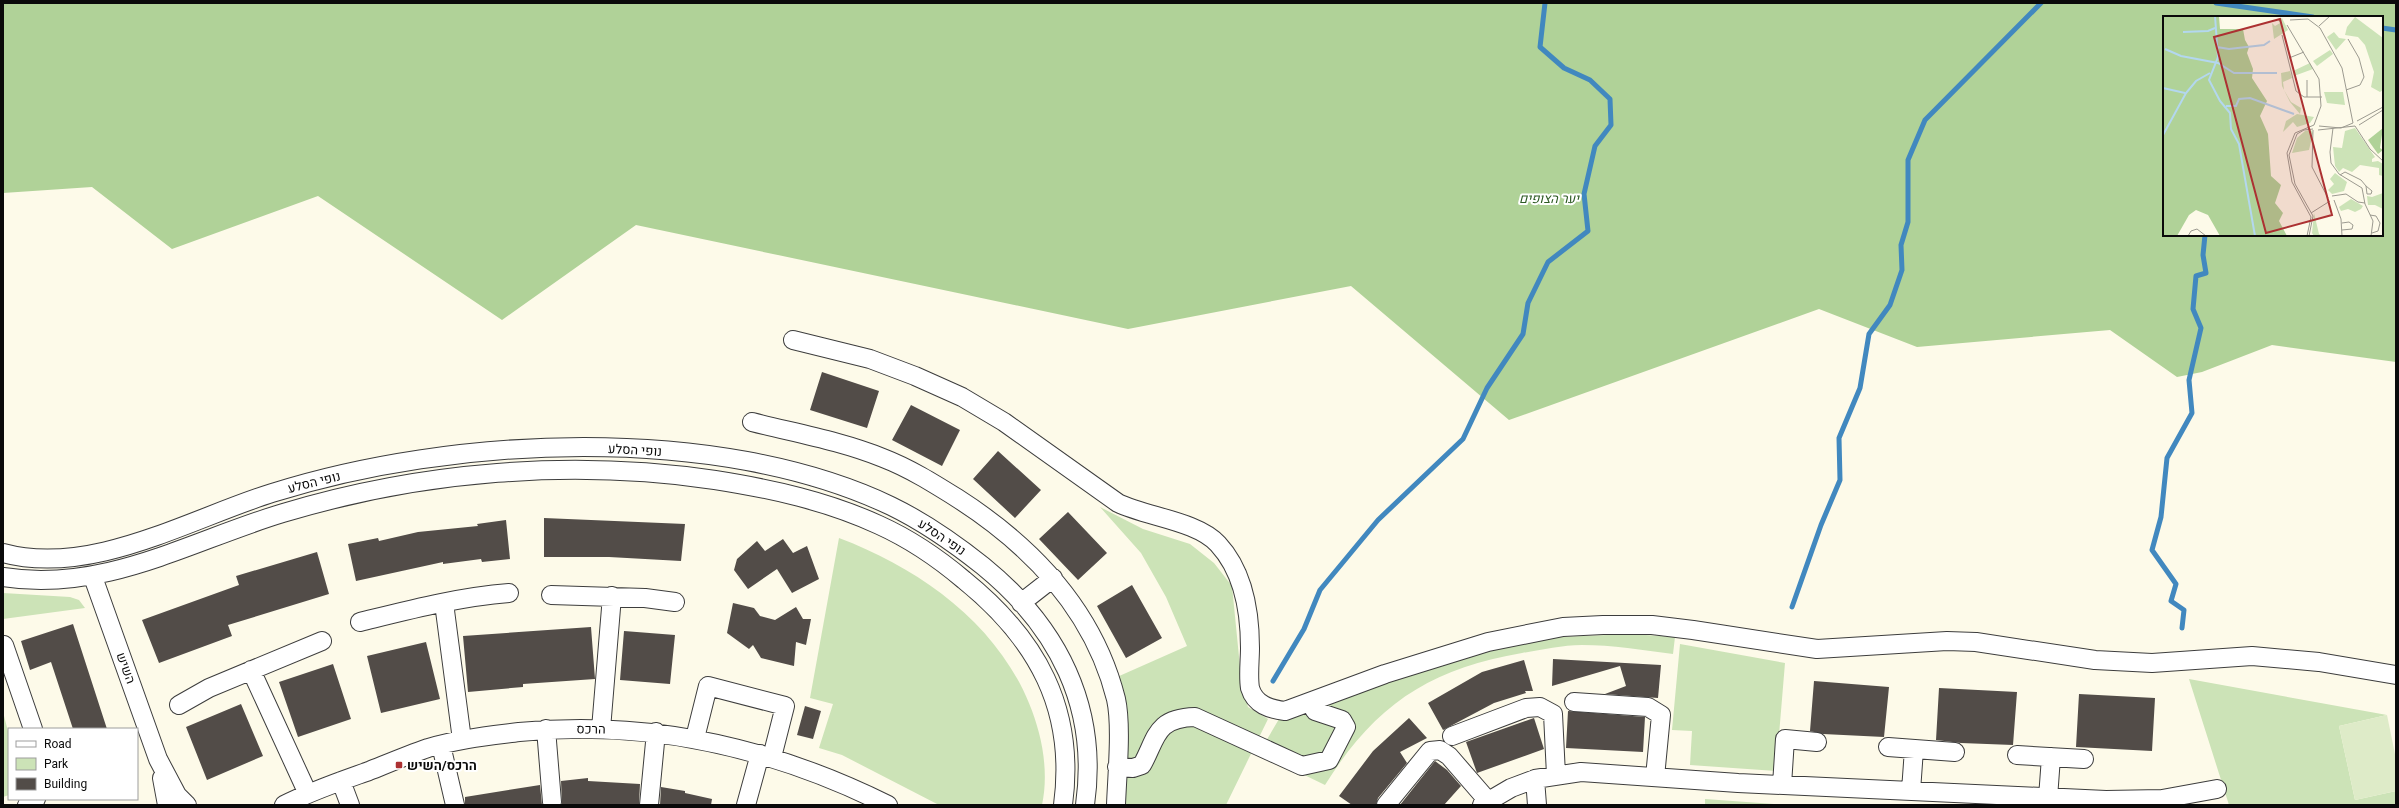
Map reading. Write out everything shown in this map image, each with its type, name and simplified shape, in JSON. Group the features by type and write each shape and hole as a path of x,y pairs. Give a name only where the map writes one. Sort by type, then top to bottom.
{"street":[{"path":"793,340 870,359 962,396 1004,422 1118,503 1136,512 1199,530 1218,543 1232,564 1242,586 1248,609 1250,688 1257,700 1271,710 1285,711 1400,669 1488,642 1563,627 1603,625 1652,625 1817,649 1948,642 1976,642 2095,660 2152,663 2258,656 2319,662 2396,675"},
{"path":"752,422 853,447 884,458 924,477 992,520 1053,578 1077,608 1096,641 1106,666 1116,701 1116,805"},
{"name":"נופי הסלע","path":"3,553 46,559 90,555 141,540 308,482 391,464 465,454 534,448 645,450 707,456 776,467 823,480 868,496 912,516 956,544 1002,582 1052,640 1076,690 1082,708 1087,748 1085,805"},
{"name":"נופי הסלע","path":"3,576 46,581 93,577 148,561 237,528 314,504 395,486 467,476 569,470 644,472 743,484 795,495 860,517 919,547 943,562 987,598 1010,623 1033,653 1055,698 1060,714 1065,750 1066,773 1063,805"},
{"name":"השיש","path":"93,577 158,759 177,795 187,805"},
{"path":"1021,603 1053,578"},
{"path":"360,622 478,596 509,593"},
{"path":"551,595 612,596 675,602"},
{"path":"601,729 612,596"},
{"path":"444,603 462,740"},
{"path":"180,705 208,688 322,641"},
{"path":"4,645 33,728"},
{"path":"251,670 295,800"},
{"path":"695,738 708,686 785,706 746,805"},
{"path":"1117,767 1133,768 1142,765 1156,732 1173,721 1194,717 1302,766 1329,760 1346,727 1342,720 1315,711 1310,702"},
{"path":"1574,702 1648,707 1661,715 1655,777"},
{"path":"1452,736 1526,708 1540,707 1553,714 1556,775"},
{"name":"הרכס","path":"270,805 295,800 341,781 441,745 462,740 546,730 601,729 656,732 695,738 766,755 858,799 888,805"},
{"path":"546,730 552,802"},
{"path":"649,805 656,732"},
{"path":"1782,785 1785,739 1817,742"},
{"path":"441,745 455,805"},
{"path":"1888,747 1955,752"},
{"path":"1911,791 1914,749"},
{"path":"1386,805 1430,751 1440,750 1449,756 1485,803 1510,788 1535,779 1581,772 1782,785 1911,791 1929,799 2048,798 2106,803 2162,799 2217,789"},
{"path":"2017,755 2084,759"},
{"path":"2048,798 2051,757"},
{"name":"השיש","path":"158,759 167,805"},
{"path":"1535,779 1537,805"},
{"path":"341,781 350,805"}],"green space":[{"name":"יער הצופים","path":"3,3 2396,3 2396,362 2272,345 2202,372 2177,377 2110,330 1917,347 1819,309 1509,420 1351,286 1128,329 636,225 502,320 318,196 172,249 92,187 3,193"},
{"path":"1100,507 1143,529 1190,544 1214,563 1232,586 1242,687 1248,707 1268,719 1226,805 1122,805 1117,677 1187,646 1166,597 1141,553"},
{"path":"839,538 872,552 905,569 935,589 963,612 988,638 1010,666 1027,698 1039,733 1045,769 1044,796 1042,805 939,805 842,755 819,748 833,704 810,698"},
{"path":"3,593 70,597 79,600 85,608 3,619"},
{"path":"1631,634 1675,637 1673,654 1616,647 1574,645 1522,653 1489,660 1459,669 1432,681 1407,695 1385,712 1364,733 1344,757 1325,785 1259,753 1279,719 1420,670 1535,638"},
{"path":"1680,644 1785,663 1776,771 1690,765 1692,731 1672,730"},
{"path":"2189,679 2387,715 2339,726 2355,800 2396,791 2396,805 2229,805"},
{"path":"3,712 8,731 8,795 3,797"},
{"path":"2387,715 2396,759 2396,791 2355,800 2339,726"},
{"path":"1705,799 1774,804 1774,805 1705,805"}],"building":[{"path":"822,372 879,391 867,428 810,410"},
{"path":"911,405 960,430 942,466 892,440"},
{"path":"998,451 1041,490 1015,518 973,479"},
{"path":"1068,512 1107,553 1078,580 1039,539"},
{"path":"544,518 685,524 681,561 609,557 544,557"},
{"path":"506,520 510,559 482,562 481,559 443,564 443,562 356,581 348,544 378,538 379,541 418,532 478,526 477,524"},
{"path":"783,539 793,553 807,546 819,579 792,593 777,569 748,589 734,570 737,559 757,541 765,551"},
{"path":"317,552 329,594 228,625 232,636 159,663 142,620 239,585 236,576"},
{"path":"1132,585 1162,638 1126,658 1097,606"},
{"path":"733,603 754,608 760,616 775,620 796,607 803,619 811,619 806,645 796,642 794,666 761,658 753,645 749,649 727,633"},
{"path":"73,624 107,728 73,728 51,662 30,670 21,641"},
{"path":"591,627 595,679 523,684 523,687 468,692 463,636"},
{"path":"624,631 675,635 670,684 620,680"},
{"path":"426,642 440,699 381,713 367,656"},
{"path":"1553,659 1661,665 1658,698 1605,694 1626,686 1620,666 1552,686"},
{"path":"1524,660 1533,691 1525,691 1526,693 1494,703 1443,730 1428,703 1482,672"},
{"path":"333,664 351,719 298,737 279,682"},
{"path":"1814,681 1889,687 1884,737 1823,734 1810,731"},
{"path":"1939,688 2017,692 2013,745 1961,743 1936,740"},
{"path":"2079,694 2155,698 2152,751 2076,747"},
{"path":"241,704 263,756 207,780 186,727"},
{"path":"805,706 821,711 813,739 797,735"},
{"path":"1568,711 1645,717 1643,752 1566,748"},
{"path":"1409,718 1427,738 1400,752 1407,763 1378,798 1376,805 1352,805 1339,796 1373,751"},
{"path":"1534,718 1544,749 1477,773 1466,742"},
{"path":"1435,761 1447,770 1461,786 1444,805 1400,805"},
{"path":"588,778 588,781 640,784 639,805 562,805 561,781"},
{"path":"540,785 542,805 465,805 465,797"},
{"path":"661,787 685,791 685,793 712,799 711,805 660,805"}],"waterway":[{"path":"1273,681 1304,629 1320,590 1378,520 1463,439 1487,388 1523,334 1528,303 1548,262 1588,231 1584,194 1595,146 1611,125 1610,99 1590,80 1564,68 1540,47 1545,3"},
{"path":"1792,607 1821,525 1840,480 1839,438 1860,388 1869,334 1890,305 1902,270 1901,245 1908,222 1908,160 1925,120 2041,3"},
{"path":"2216,3 2306,16"},
{"path":"2383,28 2396,30"},
{"path":"2182,628 2184,610 2171,601 2176,584 2152,550 2161,517 2167,458 2192,413 2189,380 2201,328 2193,309 2196,276 2206,273 2203,255 2205,236"}],"place":[{"name":"הרכס/השיש","path":"399,765"}]}
